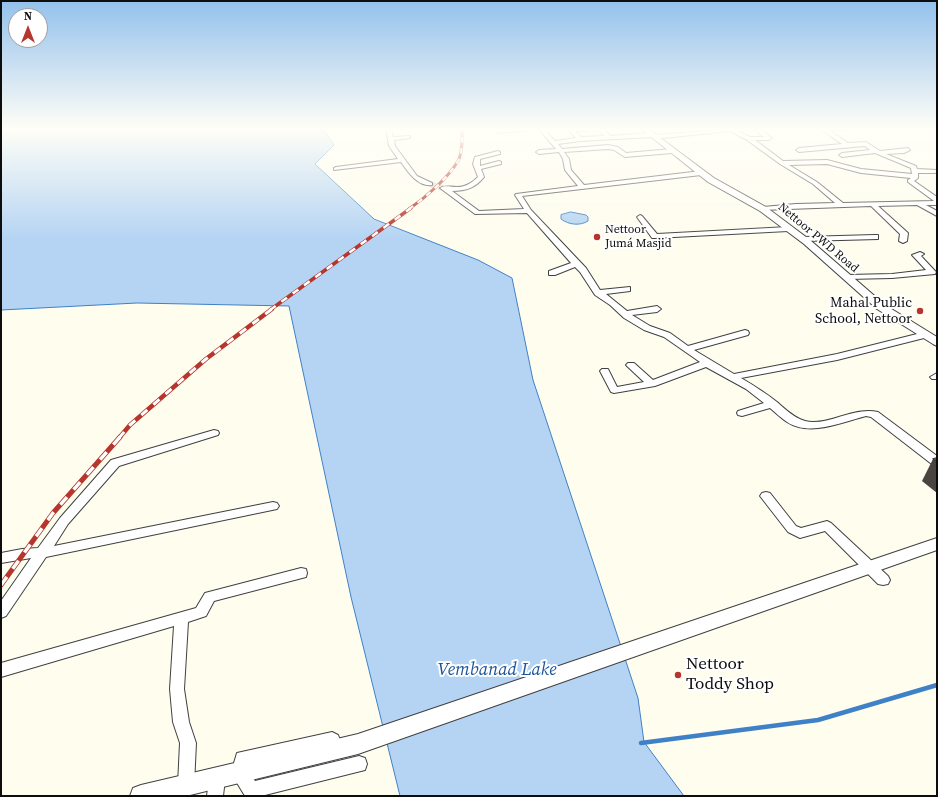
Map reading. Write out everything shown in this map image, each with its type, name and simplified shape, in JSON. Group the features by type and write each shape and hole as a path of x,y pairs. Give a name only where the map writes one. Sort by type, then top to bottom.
{"street":[{"path":"336,169 354,165"},
{"path":"407,165 415,177 430,184"},
{"path":"477,165 481,177 475,185 458,190 444,188 477,213 529,211"},
{"path":"478,168 490,165"},
{"path":"567,165 568,170 582,187"},
{"name":"Nettoor PWD Road","path":"691,165 711,180 763,208 803,239 881,307 937,342"},
{"path":"786,165 815,183 841,205"},
{"path":"839,165 861,171 915,174 935,171"},
{"path":"910,165 914,167 915,174 910,181 937,200"},
{"path":"701,173 632,183 561,188 518,195 529,211 583,270 598,294 613,303 625,314 647,328 666,335 706,363 734,378 773,404 792,420 805,425 816,425 866,413 874,414 937,462"},
{"path":"605,184 610,190"},
{"path":"763,208 841,205 920,205 937,203"},
{"path":"873,205 904,233 903,241"},
{"path":"920,205 937,214"},
{"path":"640,217 655,236 788,228"},
{"path":"803,239 875,237"},
{"path":"847,277 892,276 932,272 916,255 920,254"},
{"path":"552,273 576,264"},
{"path":"598,294 627,289"},
{"path":"625,314 657,309"},
{"path":"686,349 737,333"},
{"path":"734,378 925,335"},
{"path":"605,371 614,390 652,384 706,363"},
{"path":"631,365 652,384"},
{"path":"742,413 773,404"},
{"path":"1,612 64,521 115,463 214,433"},
{"path":"766,496 792,529 800,533 827,526 883,580"},
{"path":"1,558 22,554 42,553 273,506"},
{"path":"141,796 186,786 216,787 239,772 357,748 697,627 937,544"},
{"path":"1,670 201,612 210,597 301,573"},
{"path":"181,618 177,689 181,722 188,743 186,786"}],"water":[{"name":"Vembanad Lake","path":"1,165 316,165 374,219 478,260 512,278 533,380 638,698 644,742 684,796 400,796 351,597 289,306 137,303 1,310"},
{"path":"571,212 586,215 588,217 588,221 582,224 574,224 567,223 561,219 561,215"}],"waterway":[{"path":"641,743 818,720 937,685"}],"tunnel":[{"path":"430,184 443,188"}],"railway":[{"path":"409,209 436,187 455,165"},
{"path":"270,310 411,208"},
{"path":"119,438 130,425 206,359 272,309"},
{"path":"1,585 53,513 120,437"}],"place":[{"name":"Nettoor Jumá Masjid","path":"597,237"},
{"name":"Mahal Public School, Nettoor","path":"920,311"},
{"name":"Nettoor Toddy Shop","path":"678,675"}]}
